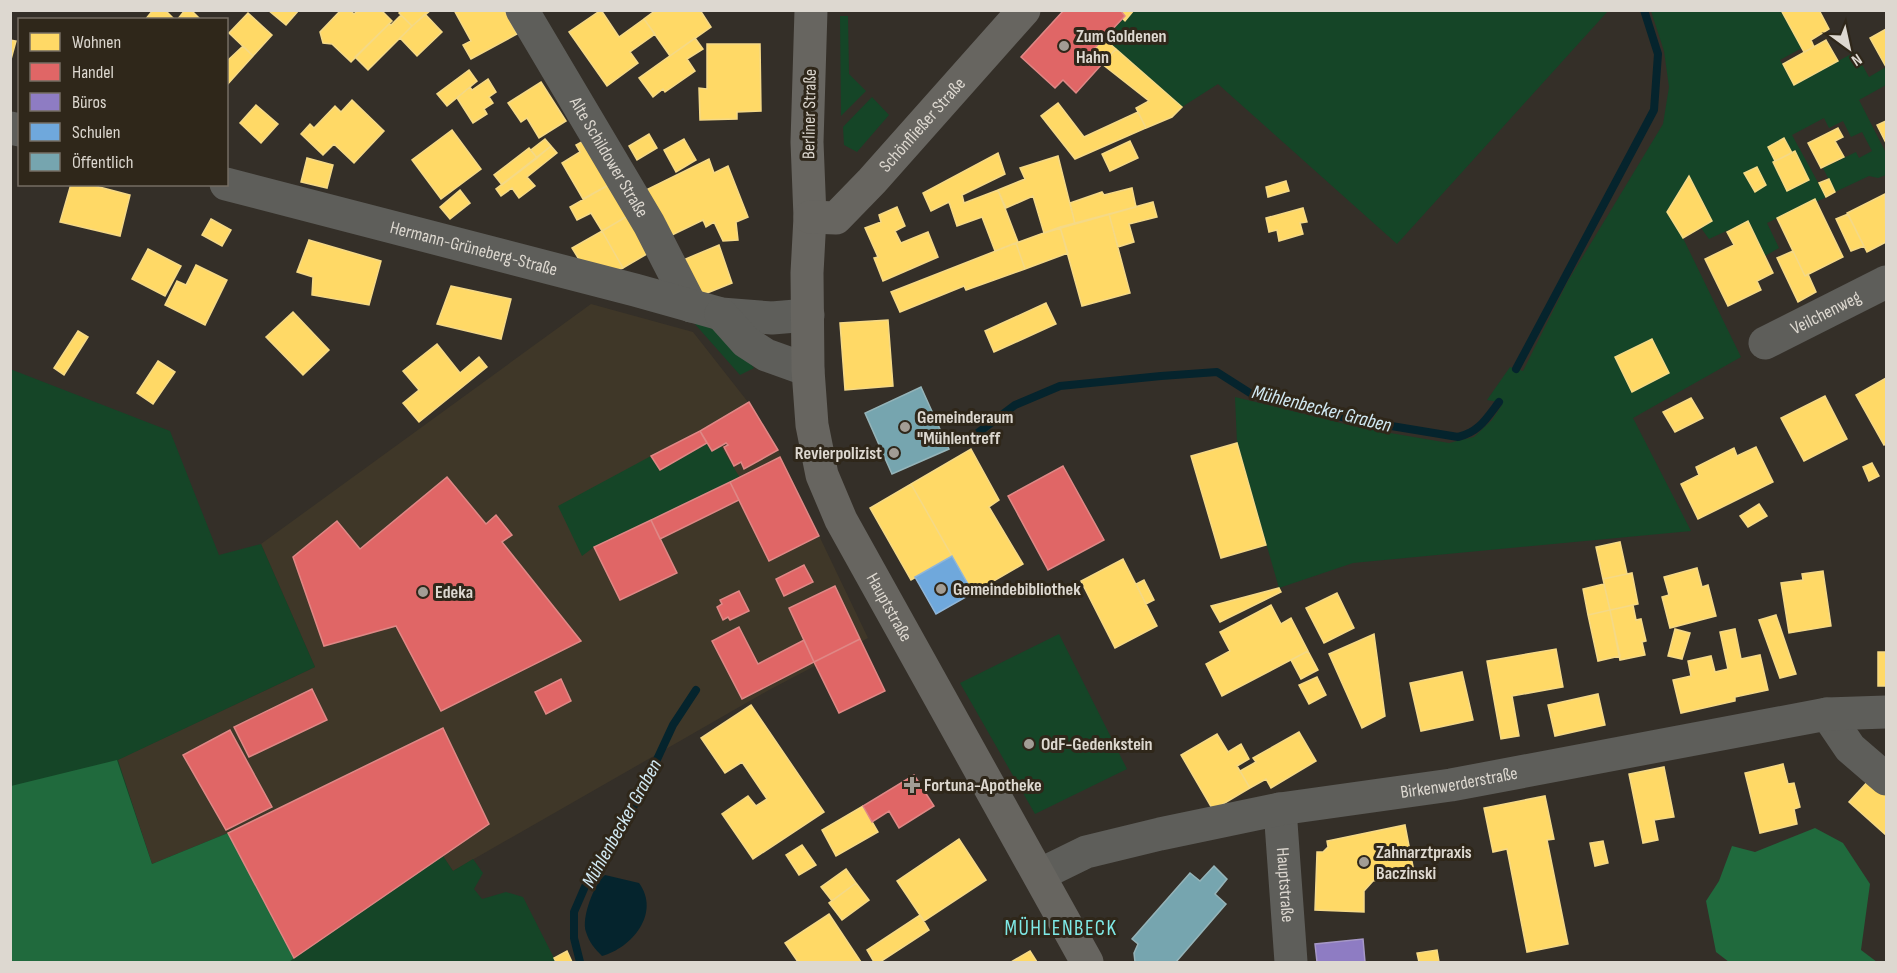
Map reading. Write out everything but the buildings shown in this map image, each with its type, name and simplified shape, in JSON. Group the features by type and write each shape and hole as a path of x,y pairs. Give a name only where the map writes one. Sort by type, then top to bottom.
{"main road":[{"name":"Berliner Straße","path":"810,217 807,142 811,10"},
{"name":"Schönfließer Straße","path":"810,217 836,218 872,181 1024,10"},
{"name":"Hauptstraße","path":"810,217 807,273 808,370 812,425 822,475 841,520 1088,963"}],"street":[{"name":"Alte Schildower Straße","path":"522,10 649,224 706,310"},
{"name":"Hermann-Grüneberg-Straße","path":"228,185 706,310 772,318 808,315"},
{"name":"Veilchenweg","path":"1765,343 1887,282"},
{"path":"706,310 766,355 808,370"},
{"name":"Birkenwerderstraße","path":"1039,875 1086,852 1280,809 1451,785 1827,714 1887,712"},
{"path":"1827,714 1850,748 1887,779"},
{"name":"Hauptstraße","path":"1280,809 1291,963"}],"shaded area":[{"path":"591,304 693,332 755,411 778,450 868,638 769,690 453,871 443,856 294,958 228,834 152,864 117,760 315,667 261,544"}],"green space":[{"path":"1608,10 1397,244 1218,84 1182,107 1104,39 1134,11"},
{"path":"1651,11 1781,11 1802,48 1780,60 1794,85 1855,52 1869,77 1886,67 1886,85 1859,100 1886,153 1886,175 1878,178 1869,176 1835,192 1823,168 1856,152 1859,158 1872,151 1862,132 1851,137 1843,121 1829,128 1824,118 1792,135 1826,197 1816,202 1814,200 1767,223 1779,248 1765,256 1748,221 1709,239 1701,228 1712,221 1689,177 1667,211 1683,238 1741,357 1633,418 1691,531 1353,563 1279,588 1237,443 1235,397 1361,428 1449,443 1474,437 1492,420 1502,405 1487,400 1510,367 1523,371 1568,281 1663,124 1669,87 1664,51"},
{"path":"840,16 848,16 849,74 866,91 841,116"},
{"path":"872,97 889,115 857,152 844,145 843,127"},
{"path":"694,323 714,329 728,339 754,368 740,375"},
{"path":"10,369 170,431 219,555 261,544 315,667 118,760 152,864 228,833 294,958 443,856 453,871 473,859 483,873 474,889 482,899 506,892 523,897 556,962 11,962"},
{"path":"707,443 712,451 721,446 740,478 594,547 582,556 558,506 651,456 660,470"},
{"path":"1059,634 1127,769 1035,814 960,683"},
{"path":"117,760 152,864 228,833 294,958 289,962 11,962 11,786"},
{"path":"1815,828 1843,843 1870,884 1861,950 1877,962 1729,962 1716,952 1706,901 1719,881 1732,846 1755,852"}],"water":[{"path":"605,875 639,883 645,894 647,906 645,917 633,937 613,952 602,956 586,932 585,918 597,886"}],"waterway":[{"name":"Mühlenbecker Graben","path":"1516,369 1654,110 1658,54 1644,10"},
{"name":"Mühlenbecker Graben","path":"971,438 1015,405 1060,386 1217,372 1250,393 1349,419 1458,437 1477,428 1499,402"},
{"name":"Mühlenbecker Graben","path":"580,962 574,938 574,912 587,882 640,796 673,725 696,690"}],"place":[{"name":"Zum Goldenen Hahn","path":"1064,46"},
{"name":"Gemeinderaum \"Mühlentreff","path":"905,427"},
{"name":"Revierpolizist","path":"894,453"},
{"name":"Gemeindebibliothek","path":"941,589"},
{"name":"Edeka","path":"423,592"},
{"name":"OdF-Gedenkstein","path":"1029,744"},
{"name":"Fortuna-Apotheke","path":"912,785"},
{"name":"Zahnarztpraxis Baczinski","path":"1364,862"}],"district":[{"name":"MÜHLENBECK","path":"1061,928"}]}
